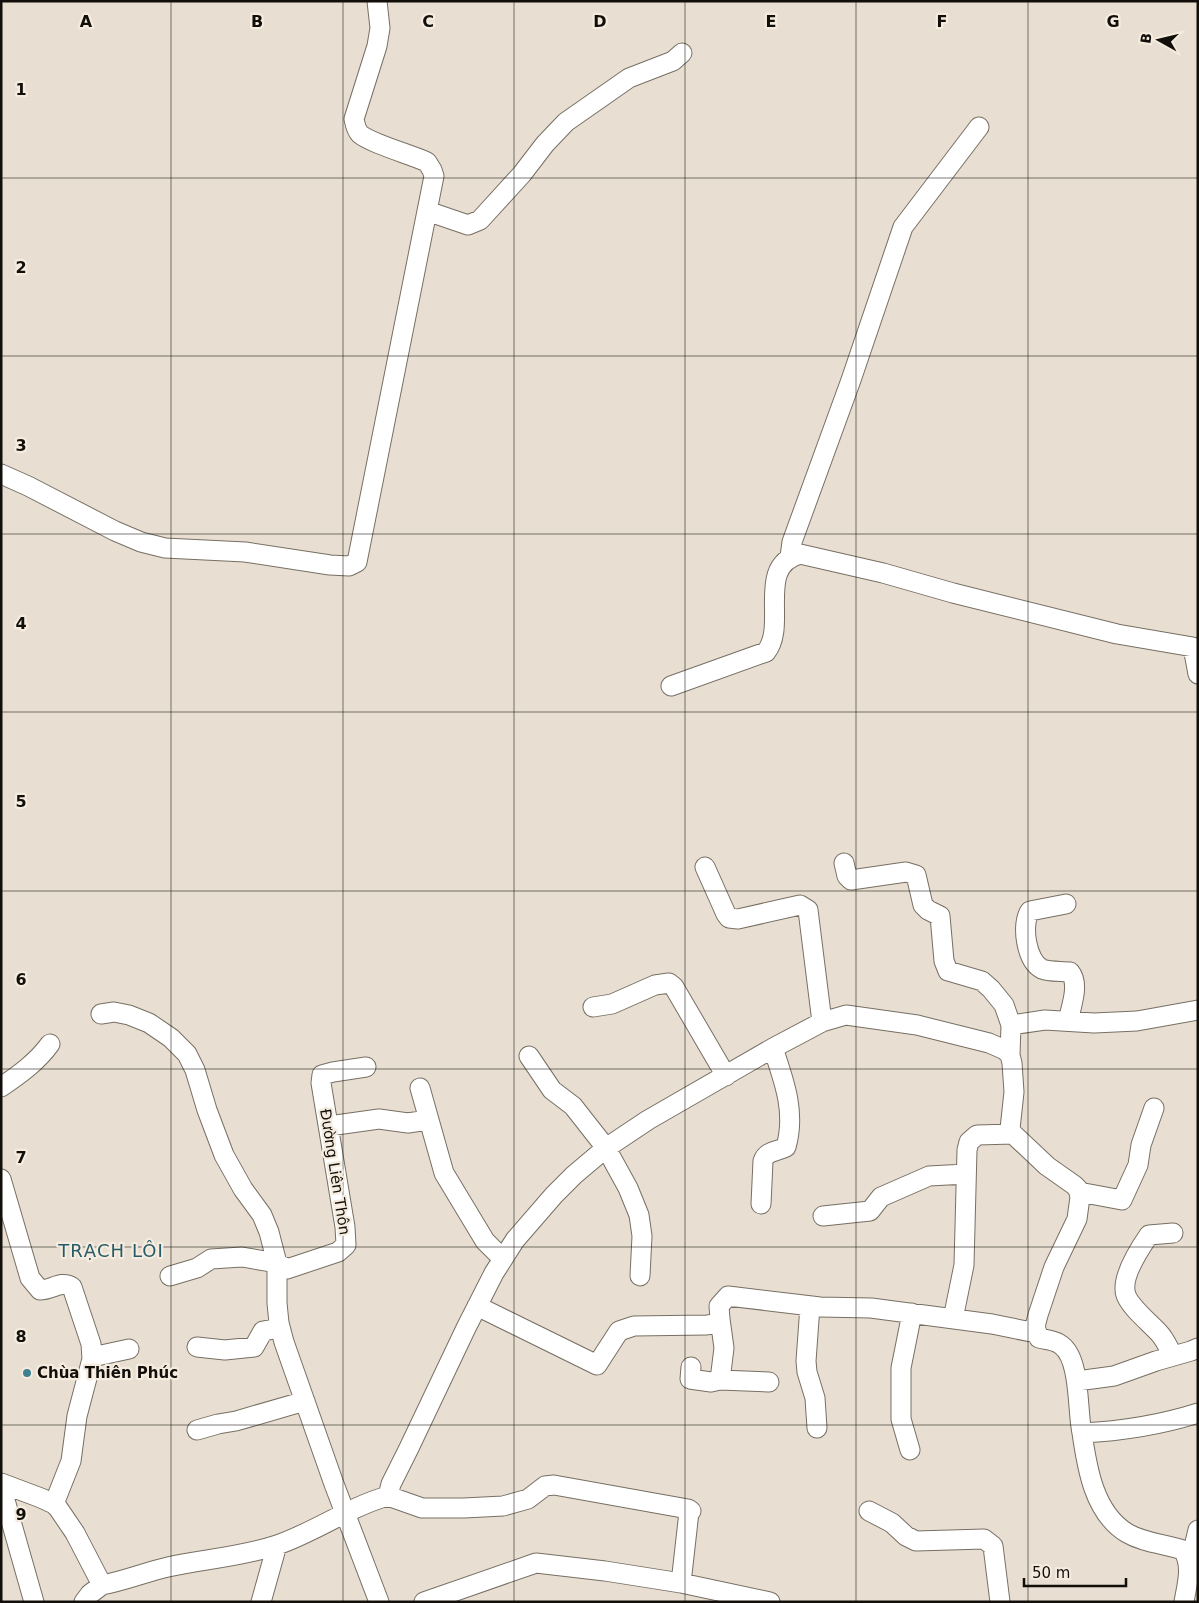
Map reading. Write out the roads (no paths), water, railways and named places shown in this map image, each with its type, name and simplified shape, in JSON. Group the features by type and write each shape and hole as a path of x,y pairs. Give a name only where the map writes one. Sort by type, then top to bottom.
{"street":[{"path":"1,474 115,531 165,548 244,552 330,565 349,566 357,562 434,176 427,162 370,140 360,134 356,127 354,119 377,46 380,28 377,1"},
{"path":"427,211 468,225 480,220 566,122 629,78 673,61 682,53"},
{"path":"790,557 792,542 851,380 903,227 979,127"},
{"path":"671,686 766,652 773,640 775,585 778,572 784,562 790,557 800,554 883,573 953,593 1117,634 1195,647 1198,674"},
{"path":"844,863 847,876 851,880 906,872 916,876 923,905 940,916 944,961 948,971 982,981 1004,1005 1011,1024 1010,1055 1014,1092 1010,1125 1013,1134 1047,1166 1074,1185 1079,1192 1080,1206 1077,1219 1048,1283 1035,1327 1036,1333 1039,1338 1056,1342 1067,1351 1077,1381 1080,1423 1087,1466 1092,1484 1110,1518 1128,1533 1183,1550 1189,1562"},
{"path":"705,868 729,918 738,919 800,904 808,910 822,1022"},
{"path":"1066,904 1030,910 1026,916 1024,930 1034,963 1043,969 1070,972 1072,975 1075,985 1068,1021"},
{"path":"593,1007 612,1004 655,985 669,983 674,987 726,1076"},
{"path":"1011,1024 1045,1020 1094,1023 1137,1021 1198,1010"},
{"path":"101,1014 114,1012 129,1015 149,1023 171,1038 187,1054 195,1070 207,1110 224,1155 243,1189 262,1215 277,1263 277,1303 280,1328 345,1514 379,1602"},
{"path":"388,1496 391,1484 476,1306 503,1259 516,1240 554,1195 606,1148 648,1120 773,1048 822,1022 846,1015 917,1025 989,1043 1005,1050 1010,1055"},
{"path":"1,1087 20,1074 50,1044"},
{"path":"761,1204 763,1161 770,1152 786,1147 791,1114 786,1087 773,1048"},
{"path":"528,1056 552,1090 573,1106 606,1148 628,1188 639,1215 642,1236 640,1276"},
{"name":"Đường Liên Thôn","path":"170,1276 197,1268 211,1259 242,1257 277,1263 287,1269 338,1252 346,1245 346,1227 322,1091 322,1075 366,1068"},
{"path":"420,1088 444,1173 485,1241 503,1259"},
{"path":"1079,1192 1122,1200 1138,1164 1141,1145 1154,1108"},
{"path":"329,1126 379,1119 408,1123 428,1120"},
{"path":"953,1319 964,1265 966,1174 969,1142 977,1136 1013,1134"},
{"path":"823,1216 870,1211 881,1197 929,1176 966,1174"},
{"path":"2,1182 30,1278 40,1290 62,1284 69,1284 72,1287 91,1344 92,1357 77,1416 71,1460 54,1504"},
{"path":"1173,1233 1149,1235 1137,1252 1126,1276 1125,1294 1161,1335 1173,1356"},
{"path":"720,1380 724,1348 719,1306 728,1296 810,1306 871,1308 1036,1333"},
{"path":"476,1306 597,1365 619,1331 634,1326 707,1325 718,1323 720,1319"},
{"path":"810,1306 806,1361 807,1372 816,1398 817,1428"},
{"path":"910,1450 901,1419 901,1368 912,1313"},
{"path":"197,1347 225,1350 254,1347 263,1331 280,1328"},
{"path":"1077,1381 1114,1376 1198,1348"},
{"path":"92,1357 130,1349"},
{"path":"692,1367 690,1379 712,1382 720,1380 769,1382"},
{"path":"196,1430 236,1421 305,1401"},
{"path":"1082,1433 1119,1430 1167,1422 1198,1413"},
{"path":"1,1485 54,1504 75,1533 102,1585"},
{"path":"1,1485 34,1602"},
{"path":"84,1602 90,1594 102,1585 170,1566 242,1554 277,1545 368,1502 388,1496 422,1508 502,1506 528,1499 545,1486 554,1485 643,1500 692,1511 689,1512 681,1583"},
{"path":"869,1511 892,1523 906,1536 916,1541 984,1539 993,1546 1000,1602"},
{"path":"1184,1602 1189,1562 1198,1530"},
{"path":"261,1602 277,1545"},
{"path":"424,1602 536,1563 605,1571 681,1583 770,1602"}],"place":[{"name":"Chùa Thiên Phúc","path":"27,1373"}],"district":[{"name":"TRẠCH LÔI","path":"111,1250"}]}
